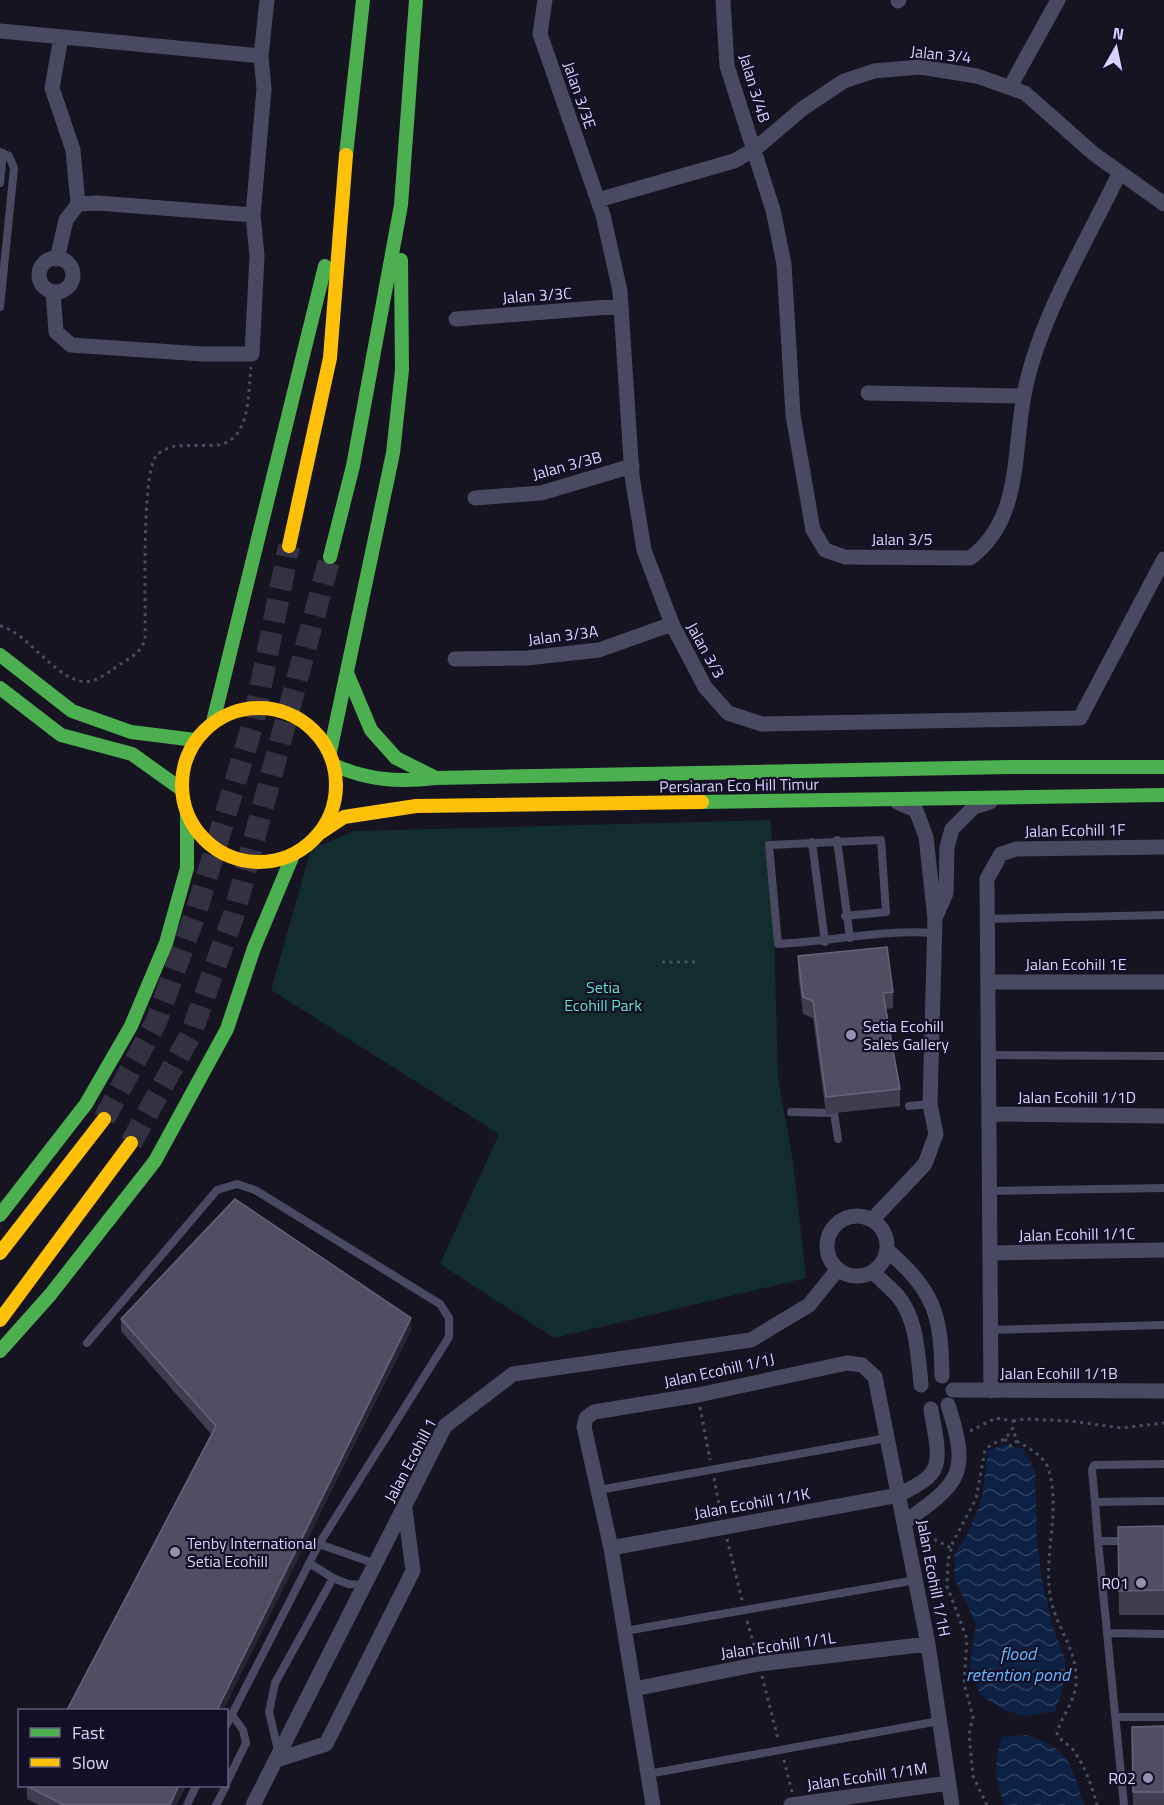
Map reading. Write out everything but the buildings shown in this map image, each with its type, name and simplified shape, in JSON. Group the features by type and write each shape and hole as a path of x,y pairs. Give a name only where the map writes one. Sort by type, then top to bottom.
{"street":[{"path":"52,292 56,332 71,345 202,354 252,354 257,256 253,215 264,89 261,56 267,0"},
{"path":"288,546 330,358 342,196 363,0"},
{"path":"187,814 200,835 220,852 239,859 259,862 293,855 320,833 331,815 336,794 332,759 347,673 393,453 402,370 401,205 416,0"},
{"name":"Jalan 3/3E","path":"545,0 540,34 603,215"},
{"name":"Jalan 3/4B","path":"723,0 727,66 755,149"},
{"path":"1010,87 1058,0"},
{"path":"0,31 261,56"},
{"path":"57,259 66,220 78,204 74,150 53,95 61,37"},
{"name":"Jalan 3/4","path":"597,200 734,161 755,149 802,108 835,86 874,70 920,67 977,76 1025,93 1119,174 1164,204"},
{"name":"Jalan 3/5","path":"755,149 773,210 784,264 793,415 813,530 825,550 845,557 970,558 986,546 998,529 1011,496 1023,396 1035,347 1119,174"},
{"path":"213,722 342,196"},
{"path":"78,204 97,203 253,215"},
{"path":"330,557 352,466 401,205"},
{"name":"Jalan 3/3","path":"603,215 621,306 632,466 644,550 672,624 705,687 728,713 762,724 1080,718 1164,559"},
{"path":"57,259 69,265 73,276 68,286 52,292 43,286 39,275 43,264 57,259"},
{"name":"Jalan 3/3C","path":"456,319 621,306"},
{"path":"868,393 1023,396"},
{"name":"Jalan 3/3B","path":"475,498 541,493 632,466"},
{"name":"Jalan 3/3A","path":"455,659 527,658 600,650 672,624"},
{"path":"0,655 72,711 131,732 195,740"},
{"path":"347,673 371,730 396,758 436,778"},
{"path":"0,688 61,735 132,754 181,789"},
{"path":"0,1215 86,1104 131,1026 166,943 187,868 187,814 181,789 184,763 195,740 213,722 237,711 264,708 284,712 303,721 318,735 332,759"},
{"name":"Persiaran Eco Hill Timur","path":"332,759 356,776 394,783 436,778 1010,767 1164,767"},
{"name":"Persiaran Eco Hill Timur","path":"320,833 344,817 416,806 1164,795"},
{"path":"934,926 946,893 947,847 952,829 974,807 1010,796"},
{"path":"872,1220 925,1164 936,1134 930,1104 934,926 922,823 916,810 881,799"},
{"name":"Jalan Ecohill 1F","path":"988,919 987,879 1000,854 1016,849 1164,847"},
{"path":"0,1351 50,1295 155,1161 227,1029 254,948 293,855"},
{"path":"988,919 991,1391"},
{"name":"Jalan Ecohill 1E","path":"988,982 1164,981"},
{"name":"Jalan Ecohill 1/1D","path":"989,1114 1164,1116"},
{"path":"0,1253 104,1119"},
{"path":"0,1320 130,1143"},
{"path":"855,1216 872,1220 885,1233 887,1250 885,1259 873,1272 855,1276 838,1269 828,1255 827,1246 832,1229 846,1218 855,1216"},
{"path":"887,1250 913,1273 933,1304 939,1323 942,1376"},
{"name":"Jalan Ecohill 1/1C","path":"990,1253 1164,1250"},
{"name":"Jalan Ecohill 1","path":"253,1805 445,1426 513,1374 751,1340 809,1305 838,1269"},
{"path":"873,1272 897,1295 908,1312 917,1343 922,1402 931,1409 941,1409 951,1398"},
{"name":"Jalan Ecohill 1/1J","path":"599,1490 584,1426 586,1418 594,1412 698,1395 823,1366 847,1363 862,1365"},
{"name":"Jalan Ecohill 1/1H","path":"862,1365 875,1377 906,1528 928,1644 952,1805"},
{"path":"906,1528 946,1493 956,1478 959,1459 951,1383 942,1376 930,1377 921,1385"},
{"name":"Jalan Ecohill 1/1B","path":"951,1398 991,1391 1164,1391"},
{"path":"899,1495 930,1476 935,1469 937,1459 931,1409"},
{"path":"599,1490 611,1548 653,1805"},
{"name":"Jalan Ecohill 1/1K","path":"611,1548 899,1495"},
{"path":"277,1757 326,1744 413,1571 405,1508"},
{"name":"Jalan Ecohill 1/1L","path":"634,1689 759,1664 928,1644"},
{"name":"Jalan Ecohill 1/1M","path":"791,1805 949,1784"}],"lane":[{"path":"0,183 2,152"},
{"path":"0,307 14,168 13,160 2,152"},
{"path":"845,916 886,912 880,840 837,840 769,845 778,944 825,942 934,926"},
{"path":"837,840 845,916 850,938"},
{"path":"812,842 825,942"},
{"path":"988,919 1164,915"},
{"path":"988,1055 1164,1056"},
{"path":"909,1106 930,1104"},
{"path":"790,1112 834,1113 837,1139"},
{"path":"87,1343 217,1190 237,1184 255,1190 440,1304 449,1318 449,1337 309,1563 228,1722"},
{"path":"989,1191 1164,1188"},
{"path":"990,1330 1164,1325"},
{"path":"599,1490 887,1438"},
{"path":"1124,1805 1092,1470 1094,1464 1164,1464"},
{"path":"1095,1502 1164,1501"},
{"path":"1098,1542 1131,1541"},
{"path":"320,1544 376,1564"},
{"path":"309,1563 333,1578 348,1584 364,1585"},
{"path":"277,1757 269,1712 274,1683 333,1578"},
{"path":"625,1631 916,1580"},
{"path":"1107,1633 1164,1634"},
{"path":"228,1781 246,1743 243,1730 232,1715"},
{"path":"1116,1717 1164,1717"},
{"path":"648,1774 939,1721"},
{"path":"186,1805 195,1787"},
{"path":"216,1805 225,1787"}],"path":[{"path":"0,626 17,635 60,671 82,681 94,680 135,655 145,639 148,488 153,461 159,453 172,447 220,444 234,437 247,410 252,354"},
{"path":"662,962 697,962"},
{"path":"965,1430 971,1431 996,1419 1071,1421 1121,1428 1164,1423"},
{"path":"1013,1421 1012,1434 1017,1441 1040,1457 1047,1465 1050,1475 1052,1505 1048,1564 1051,1601 1070,1645 1076,1684 1071,1706 1057,1733 1059,1738 1072,1748 1083,1766 1097,1805"},
{"path":"987,1805 973,1776 970,1756 969,1734 973,1717 964,1683 967,1639 946,1586 951,1548 976,1499 985,1450 1012,1434"},
{"path":"1005,1439 1011,1446 1017,1441"},
{"path":"906,1528 951,1548"}],"green space":[{"name":"Setia Ecohill Park","path":"771,820 778,1078 793,1161 806,1278 554,1338 440,1264 499,1134 271,990 311,849 355,831"}],"water":[{"name":"flood retention pond","path":"1004,1445 1022,1449 1035,1470 1037,1539 1042,1581 1054,1631 1066,1661 1062,1691 1055,1711 1025,1716 1004,1710 980,1695 970,1666 976,1624 954,1578 955,1554 968,1533 982,1499 988,1450"},
{"name":"flood retention pond","path":"1026,1735 1052,1746 1067,1760 1084,1805 1005,1805 996,1771 999,1746 1002,1737"}],"tunnel":[{"path":"104,1119 156,1022 197,909 254,720 289,546"},
{"path":"131,1143 191,1034 234,914 330,557"}],"traffic: fast":[{"path":"346,155 363,0"},
{"path":"330,557 353,466 401,205 416,0"},
{"path":"330,752 393,453 402,370 401,260"},
{"path":"213,722 325,266"},
{"path":"0,655 72,711 131,732 195,740"},
{"path":"347,673 371,730 396,758 436,778"},
{"path":"0,688 61,735 132,754 181,789"},
{"path":"334,765 372,777 409,780 1009,767 1164,767"},
{"path":"702,802 1164,795"},
{"path":"0,1215 86,1104 131,1026 166,943 187,868 187,815"},
{"path":"0,1351 50,1295 155,1161 227,1029 254,948 293,855"}],"traffic: slow":[{"path":"289,546 330,358 346,155"},
{"path":"259,708 274,709 288,714 302,721 313,731 323,742 330,756 335,770 336,785 335,800 330,814 323,828 313,839 302,849 288,856 274,861 259,862 244,861 230,856 216,849 205,839 195,828 188,814 183,800 182,785 183,770 188,756 195,742 205,731 216,721 230,714 244,709 259,708"},
{"path":"320,833 344,817 416,806 702,802"},
{"path":"0,1253 104,1119"},
{"path":"0,1320 131,1143"}],"place":[{"name":"Setia Ecohill Sales Gallery","path":"851,1035"},
{"name":"Tenby International Setia Ecohill","path":"175,1552"},
{"name":"R01","path":"1141,1583"},
{"name":"R02","path":"1148,1778"}]}
